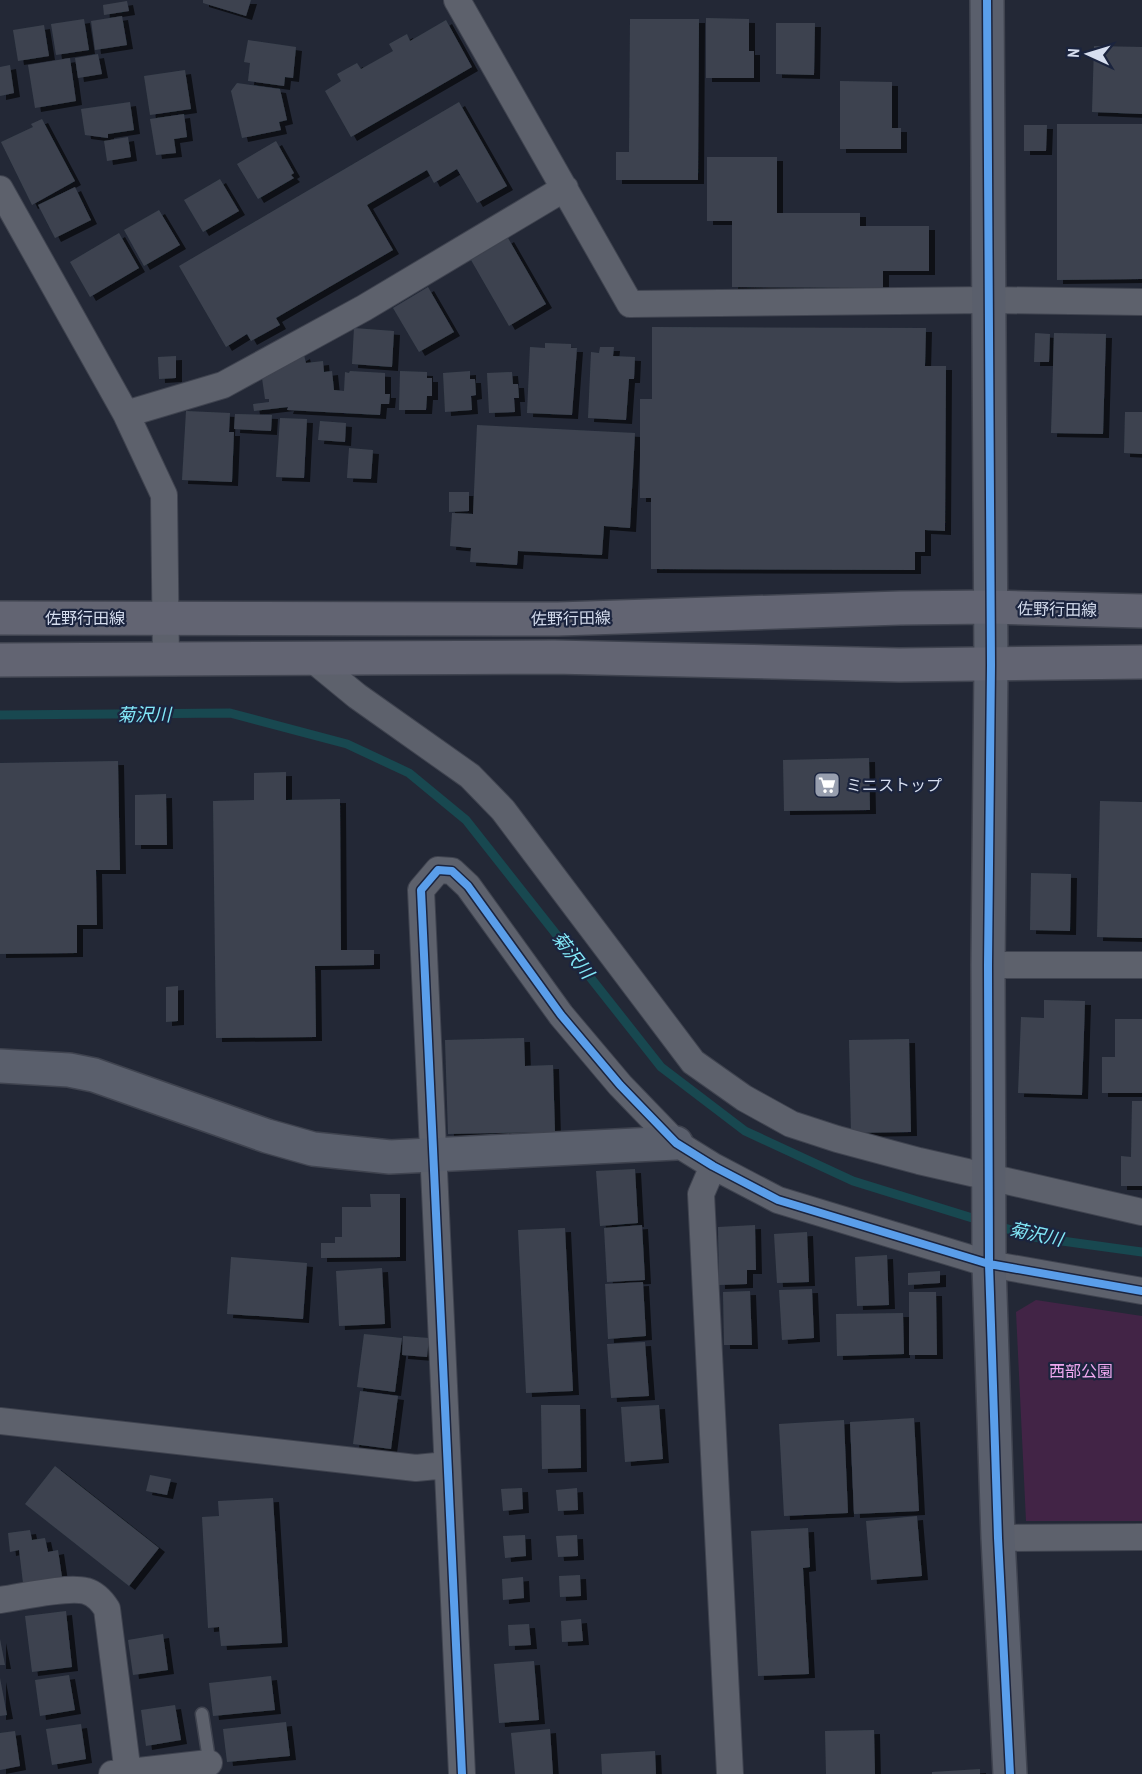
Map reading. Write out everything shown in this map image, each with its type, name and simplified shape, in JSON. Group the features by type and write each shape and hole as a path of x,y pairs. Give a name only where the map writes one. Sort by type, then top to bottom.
{"main road":[{"name":"佐野行田線","path":"0,618 558,619 888,608 1142,611"},
{"path":"0,660 554,657 899,665 1142,662"}],"street":[{"path":"457,0 630,303 988,300 1142,302"},
{"path":"987,0 991,665 988,1186 998,1538 1010,1774"},
{"path":"126,414 224,385 364,308 565,188"},
{"path":"0,189 126,414 164,495 166,660"},
{"path":"312,659 357,696 470,776 503,810 693,1062 744,1098 791,1124 919,1161 988,1186 1142,1212"},
{"path":"462,1774 421,890 438,870 452,871 468,886 561,1015 620,1085 676,1143 713,1166 778,1200 989,1255 1142,1291"},
{"path":"988,965 1142,965"},
{"path":"0,1066 69,1070 94,1075 267,1136 313,1149 390,1156 432,1156 676,1143"},
{"path":"713,1166 701,1194 730,1774"},
{"path":"0,1421 417,1468 447,1465"},
{"path":"998,1538 1142,1538"},
{"path":"0,1600 70,1590 87,1591 101,1600 107,1609 123,1773 210,1768"}],"lane":[{"path":"202,1714 210,1768"}],"green space":[{"name":"西部公園","path":"1036,1300 1142,1316 1142,1521 1026,1521 1016,1312"}],"building":[{"path":"203,0 251,0 246,16 203,3"},
{"path":"127,1 129,11 104,15 103,5"},
{"path":"122,16 127,45 95,50 91,21"},
{"path":"706,18 749,19 749,51 754,51 754,78 706,78"},
{"path":"84,19 89,50 56,55 51,24"},
{"path":"630,19 699,19 698,180 616,180 616,152 629,152"},
{"path":"446,20 472,67 351,137 325,91 341,81 337,74 357,63 361,69 393,51 389,44 407,34 410,41"},
{"path":"776,23 815,23 814,75 776,74"},
{"path":"44,25 49,56 18,61 13,30"},
{"path":"248,40 296,47 293,78 285,77 284,86 248,81 250,63 244,62"},
{"path":"1094,46 1142,47 1142,114 1092,112"},
{"path":"98,54 102,74 78,78 75,58"},
{"path":"70,58 76,101 35,108 28,65"},
{"path":"10,65 14,93 0,96 0,67"},
{"path":"185,70 191,109 150,115 144,76"},
{"path":"840,81 892,82 892,128 901,128 901,149 840,149"},
{"path":"237,83 280,89 287,120 279,122 281,130 242,138 231,91"},
{"path":"130,102 134,130 108,134 108,138 85,135 81,109"},
{"path":"459,102 507,186 477,203 457,169 434,183 427,170 367,205 393,250 276,318 280,325 251,341 247,334 226,347 179,266"},
{"path":"184,114 187,137 174,139 176,153 156,155 150,119"},
{"path":"42,119 75,181 32,205 1,142 33,127 31,124"},
{"path":"1057,124 1142,124 1142,279 1057,280"},
{"path":"1024,125 1047,125 1046,151 1024,151"},
{"path":"128,137 131,157 107,161 104,141"},
{"path":"276,141 294,173 291,175 294,178 258,199 237,164"},
{"path":"707,157 777,157 777,213 860,213 860,226 929,226 929,271 883,271 883,288 732,287 732,221 707,221"},
{"path":"220,179 239,211 203,232 184,200"},
{"path":"75,187 91,220 55,238 38,205"},
{"path":"159,210 180,245 144,266 124,230"},
{"path":"119,233 139,268 90,297 70,262"},
{"path":"508,238 546,304 509,326 471,260"},
{"path":"428,287 454,332 419,352 393,308"},
{"path":"652,327 926,328 925,366 946,366 945,531 925,530 925,552 915,552 915,570 651,569 651,498 640,498 640,399 652,399"},
{"path":"354,328 394,331 392,367 352,364"},
{"path":"1035,333 1050,334 1049,362 1034,362"},
{"path":"1054,333 1106,334 1103,434 1051,433"},
{"path":"545,343 571,344 571,348 577,348 572,415 527,413 530,347 545,348"},
{"path":"600,347 614,347 613,356 635,357 634,379 629,379 626,420 588,418 591,352 599,353"},
{"path":"304,355 306,363 323,361 324,372 332,371 334,390 344,391 345,372 385,373 385,394 390,394 389,404 381,404 380,415 287,410 288,407 254,411 253,404 269,402 269,399 265,399 262,378"},
{"path":"176,356 176,378 159,379 158,357"},
{"path":"400,371 427,372 427,378 432,378 432,396 427,396 426,410 399,410"},
{"path":"470,371 470,379 475,379 476,395 471,396 472,410 445,412 443,373"},
{"path":"512,372 513,384 518,384 519,398 514,398 515,412 489,413 487,373"},
{"path":"186,411 230,413 229,432 234,432 232,482 182,480"},
{"path":"1125,412 1142,412 1142,454 1124,453"},
{"path":"235,414 272,415 271,431 234,429"},
{"path":"280,418 307,419 304,478 276,477"},
{"path":"320,421 346,423 345,442 318,440"},
{"path":"477,425 635,433 630,528 604,526 602,555 518,551 517,565 470,562 471,548 450,546 452,513 473,514"},
{"path":"349,448 373,450 371,479 347,478"},
{"path":"449,492 469,492 469,511 449,512"},
{"name":"ミニストップ","path":"869,758 870,810 784,811 783,760"},
{"path":"118,761 120,870 96,870 97,925 77,925 77,953 0,954 0,763"},
{"path":"286,772 286,800 340,799 341,950 374,950 374,965 315,966 316,1037 216,1038 213,801 254,800 254,773"},
{"path":"166,794 167,845 135,845 135,795"},
{"path":"1100,801 1142,802 1142,938 1097,937"},
{"path":"1031,873 1071,874 1070,931 1030,930"},
{"path":"178,986 178,1021 166,1022 166,987"},
{"path":"1044,1000 1085,1001 1082,1095 1018,1093 1021,1017 1044,1018"},
{"path":"1115,1019 1142,1019 1142,1093 1102,1093 1102,1057 1115,1057"},
{"path":"524,1038 525,1066 553,1065 555,1132 448,1134 445,1040"},
{"path":"909,1039 911,1132 851,1133 849,1040"},
{"path":"1132,1101 1142,1101 1142,1186 1121,1186 1121,1156 1131,1157"},
{"path":"635,1169 638,1223 600,1226 596,1171"},
{"path":"370,1194 400,1194 400,1257 321,1258 321,1243 335,1243 335,1237 342,1237 342,1207 371,1207"},
{"path":"642,1225 645,1280 607,1282 604,1228"},
{"path":"755,1225 756,1270 747,1270 747,1284 719,1285 718,1227"},
{"path":"565,1228 573,1391 526,1393 518,1230"},
{"path":"807,1232 809,1282 777,1283 774,1234"},
{"path":"887,1255 889,1305 857,1306 855,1257"},
{"path":"231,1257 307,1263 303,1319 227,1314"},
{"path":"382,1268 385,1324 339,1326 336,1271"},
{"path":"940,1271 940,1283 908,1285 908,1273"},
{"path":"643,1282 646,1336 608,1339 605,1284"},
{"path":"812,1289 814,1338 782,1340 779,1290"},
{"path":"750,1291 752,1345 724,1345 723,1292"},
{"path":"909,1292 936,1292 937,1355 909,1355"},
{"path":"903,1313 904,1354 837,1356 836,1314"},
{"path":"364,1334 402,1338 395,1392 357,1387"},
{"path":"403,1336 429,1338 427,1357 402,1355"},
{"path":"645,1342 649,1396 611,1398 607,1344"},
{"path":"360,1391 398,1396 391,1449 353,1444"},
{"path":"541,1405 580,1405 581,1468 542,1469"},
{"path":"659,1405 663,1459 625,1462 621,1407"},
{"path":"914,1418 919,1511 854,1514 850,1422"},
{"path":"844,1420 848,1513 784,1516 779,1424"},
{"path":"55,1466 159,1548 129,1586 25,1504"},
{"path":"150,1475 171,1479 167,1495 146,1491"},
{"path":"522,1488 523,1509 503,1511 501,1489"},
{"path":"577,1488 578,1510 558,1511 556,1490"},
{"path":"273,1498 282,1643 221,1646 219,1627 208,1628 202,1517 219,1516 218,1501"},
{"path":"917,1516 922,1576 871,1580 866,1521"},
{"path":"808,1528 810,1567 803,1568 809,1674 758,1676 751,1531"},
{"path":"30,1530 32,1540 45,1538 48,1552 58,1550 62,1577 23,1583 19,1550 10,1552 8,1533"},
{"path":"525,1535 526,1556 505,1558 503,1536"},
{"path":"577,1535 578,1556 558,1557 556,1536"},
{"path":"580,1575 581,1596 560,1597 559,1576"},
{"path":"523,1577 524,1598 503,1600 502,1579"},
{"path":"66,1611 72,1667 32,1672 25,1616"},
{"path":"581,1619 583,1641 562,1642 561,1621"},
{"path":"529,1624 531,1645 509,1646 508,1625"},
{"path":"163,1634 168,1670 133,1675 128,1640"},
{"path":"0,1639 5,1665 0,1665"},
{"path":"534,1661 539,1720 499,1723 494,1664"},
{"path":"69,1675 75,1710 40,1716 35,1680"},
{"path":"271,1676 275,1710 213,1716 209,1683"},
{"path":"0,1678 7,1715 0,1716"},
{"path":"175,1705 181,1740 146,1746 141,1710"},
{"path":"286,1722 290,1756 227,1762 223,1729"},
{"path":"81,1724 86,1759 52,1765 46,1729"},
{"path":"550,1729 553,1774 515,1774 511,1733"},
{"path":"874,1730 875,1774 826,1774 825,1731"},
{"path":"15,1731 20,1766 0,1770 0,1733"},
{"path":"655,1751 656,1774 602,1774 601,1754"},
{"path":"980,1769 980,1774 932,1774 932,1772"}],"waterway":[{"name":"菊沢川","path":"0,715 230,713 347,744 409,773 466,820 661,1067 745,1131 853,1181 982,1221"},
{"name":"菊沢川","path":"995,1225 1033,1237 1142,1252"}],"cycle path":[{"path":"987,0 991,665 988,965 989,1264 998,1538 1010,1774"},
{"path":"462,1774 421,890 438,870 452,871 468,886 561,1015 620,1085 676,1143 713,1166 778,1200 989,1264 1142,1291"}],"place":[{"name":"ミニストップ","path":"827,785"}]}
